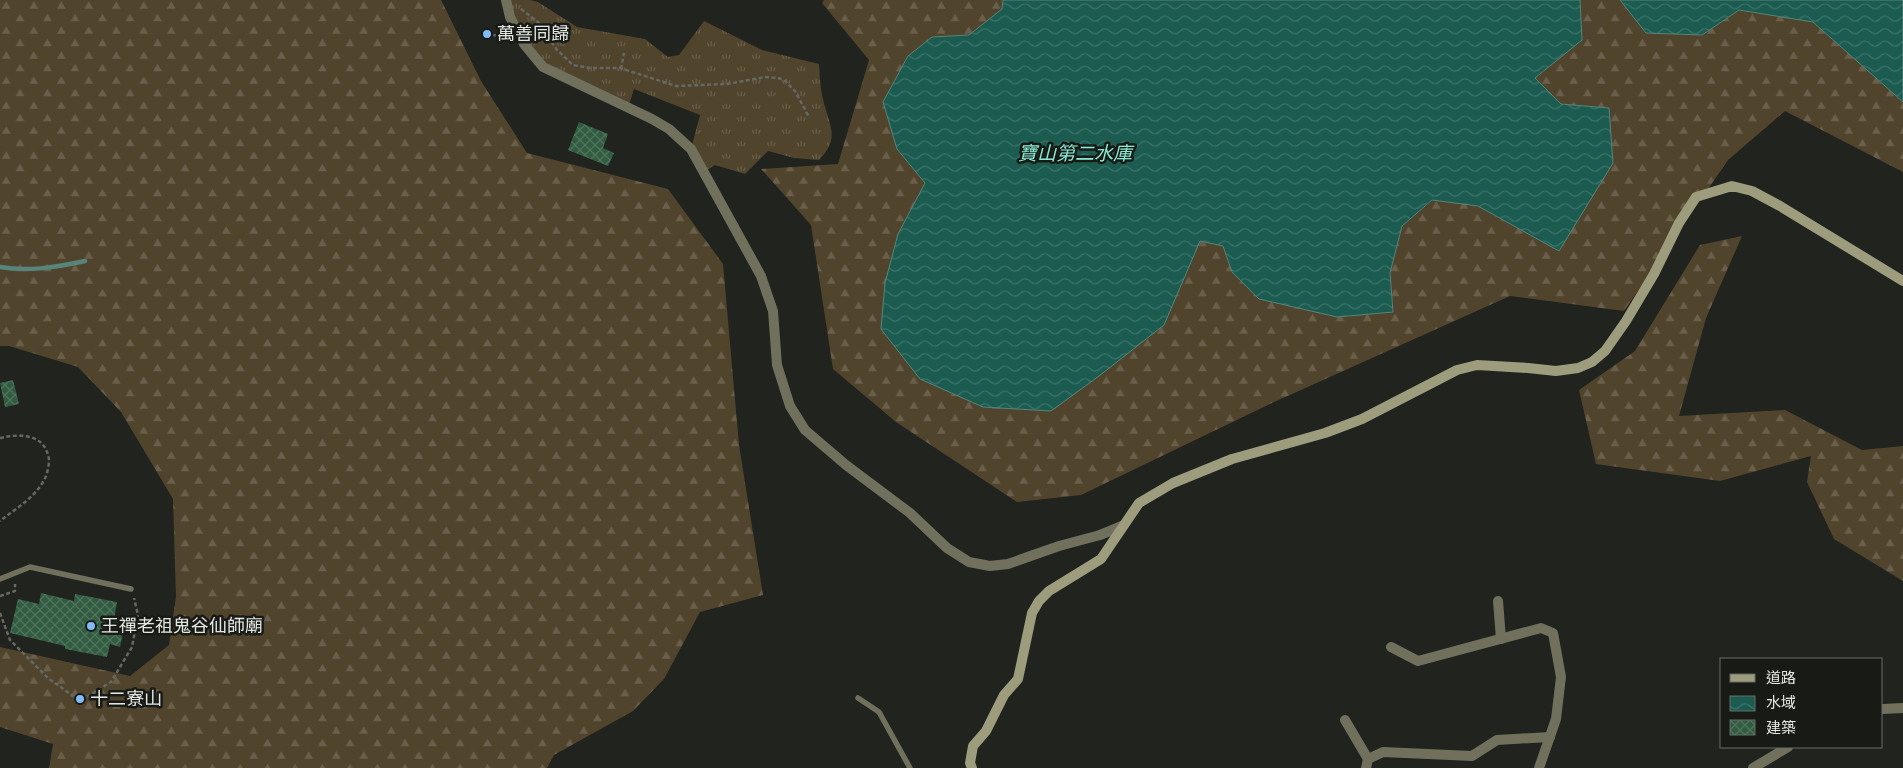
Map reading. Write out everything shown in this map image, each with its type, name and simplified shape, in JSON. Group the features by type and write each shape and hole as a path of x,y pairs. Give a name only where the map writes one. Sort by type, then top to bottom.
{"street":[{"path":"506,1 510,16 521,38 543,67 660,124 669,129 691,149 761,276 773,311 777,366 790,406 805,430 846,465 910,513 947,548 969,562 990,566 1008,564 1060,546 1100,535 1122,526"},
{"path":"972,768 970,763 973,746 986,731 1004,696 1018,679 1032,613 1039,601 1049,591 1101,558 1139,503 1173,483 1232,459 1324,433 1362,419 1457,370 1477,365 1528,368 1556,372 1578,368 1592,362 1605,352 1626,321 1654,274 1679,223 1696,197 1732,186 1752,191 1903,281"},
{"path":"1498,601 1501,639"},
{"path":"1391,648 1418,661 1541,628 1553,633 1561,677 1556,719 1539,768"},
{"path":"1883,709 1903,708"},
{"path":"1345,720 1367,763 1383,752 1472,756 1497,740 1550,737"},
{"path":"1753,768 1786,748"}],"lane":[{"path":"0,578 30,567 131,589"},
{"path":"858,698 879,712 910,768"}],"path":[{"path":"506,1 531,15 557,50 573,65 590,68 621,69 676,86 727,84 765,78 778,78 791,86 809,117"},
{"path":"487,34 521,38"},
{"path":"621,69 624,53"},
{"path":"0,438 24,436 41,440 48,450 49,464 44,481 32,497 0,521"},
{"path":"0,613 10,640 48,678 80,700 111,682 132,647 138,615 131,589"},
{"path":"0,596 16,591"}],"green space":[{"path":"0,0 441,0 481,81 527,153 668,189 723,264 739,445 763,595 700,612 664,679 633,711 554,755 547,768 49,768 53,744 0,727 0,647 130,676 169,645 176,597 173,499 121,412 78,367 9,346 0,346"},
{"path":"506,0 538,2 577,27 645,39 668,57 679,55 704,21 762,50 819,64 822,95 832,138 830,145 819,160 794,158 768,151 745,174 715,165 704,172 691,149 700,115 634,89 628,108 543,67 524,44"},
{"path":"824,0 1003,0 1002,9 969,35 933,37 908,56 883,102 897,149 925,183 898,234 1164,325 1199,241 1223,246 1232,272 1393,312 1390,273 1402,226 1433,200 1478,206 1559,251 1609,108 1561,104 1535,78 1582,40 1580,0 1620,0 1646,33 1702,35 1739,10 1813,22 1903,102 1903,172 1785,111 1728,160 1624,311 1510,296 1272,403 1081,495 1017,502 896,422 833,369 811,225 761,169 838,164 869,60 822,3"},
{"path":"1742,236 1706,318 1679,416 1785,410 1862,450 1903,446 1903,581 1834,539 1807,482 1811,456 1720,481 1596,464 1579,390 1635,351 1700,245"}],"water":[{"name":"寶山第二水庫","path":"1003,0 1580,0 1582,40 1535,78 1561,104 1609,108 1613,163 1559,251 1478,206 1432,200 1402,226 1390,273 1393,312 1337,317 1259,299 1232,272 1223,246 1200,241 1164,325 1099,376 1051,411 983,407 920,379 881,329 885,283 898,234 925,183 897,149 883,102 908,56 932,37 969,35 1002,9"},
{"path":"1620,0 1903,0 1903,102 1813,22 1739,10 1702,35 1646,33"}],"building":[{"path":"579,122 608,134 603,148 614,153 608,166 568,150"},
{"path":"13,380 19,404 5,407 0,383"},
{"path":"41,593 74,601 75,594 117,602 114,620 125,622 120,647 110,644 107,657 65,649 65,646 10,633 18,599 39,604"}],"waterway":[{"path":"0,267 32,269 85,261"}],"place":[{"name":"萬善同歸","path":"487,34"},
{"name":"王禪老祖鬼谷仙師廟","path":"91,626"},
{"name":"十二寮山","path":"80,699"}]}
